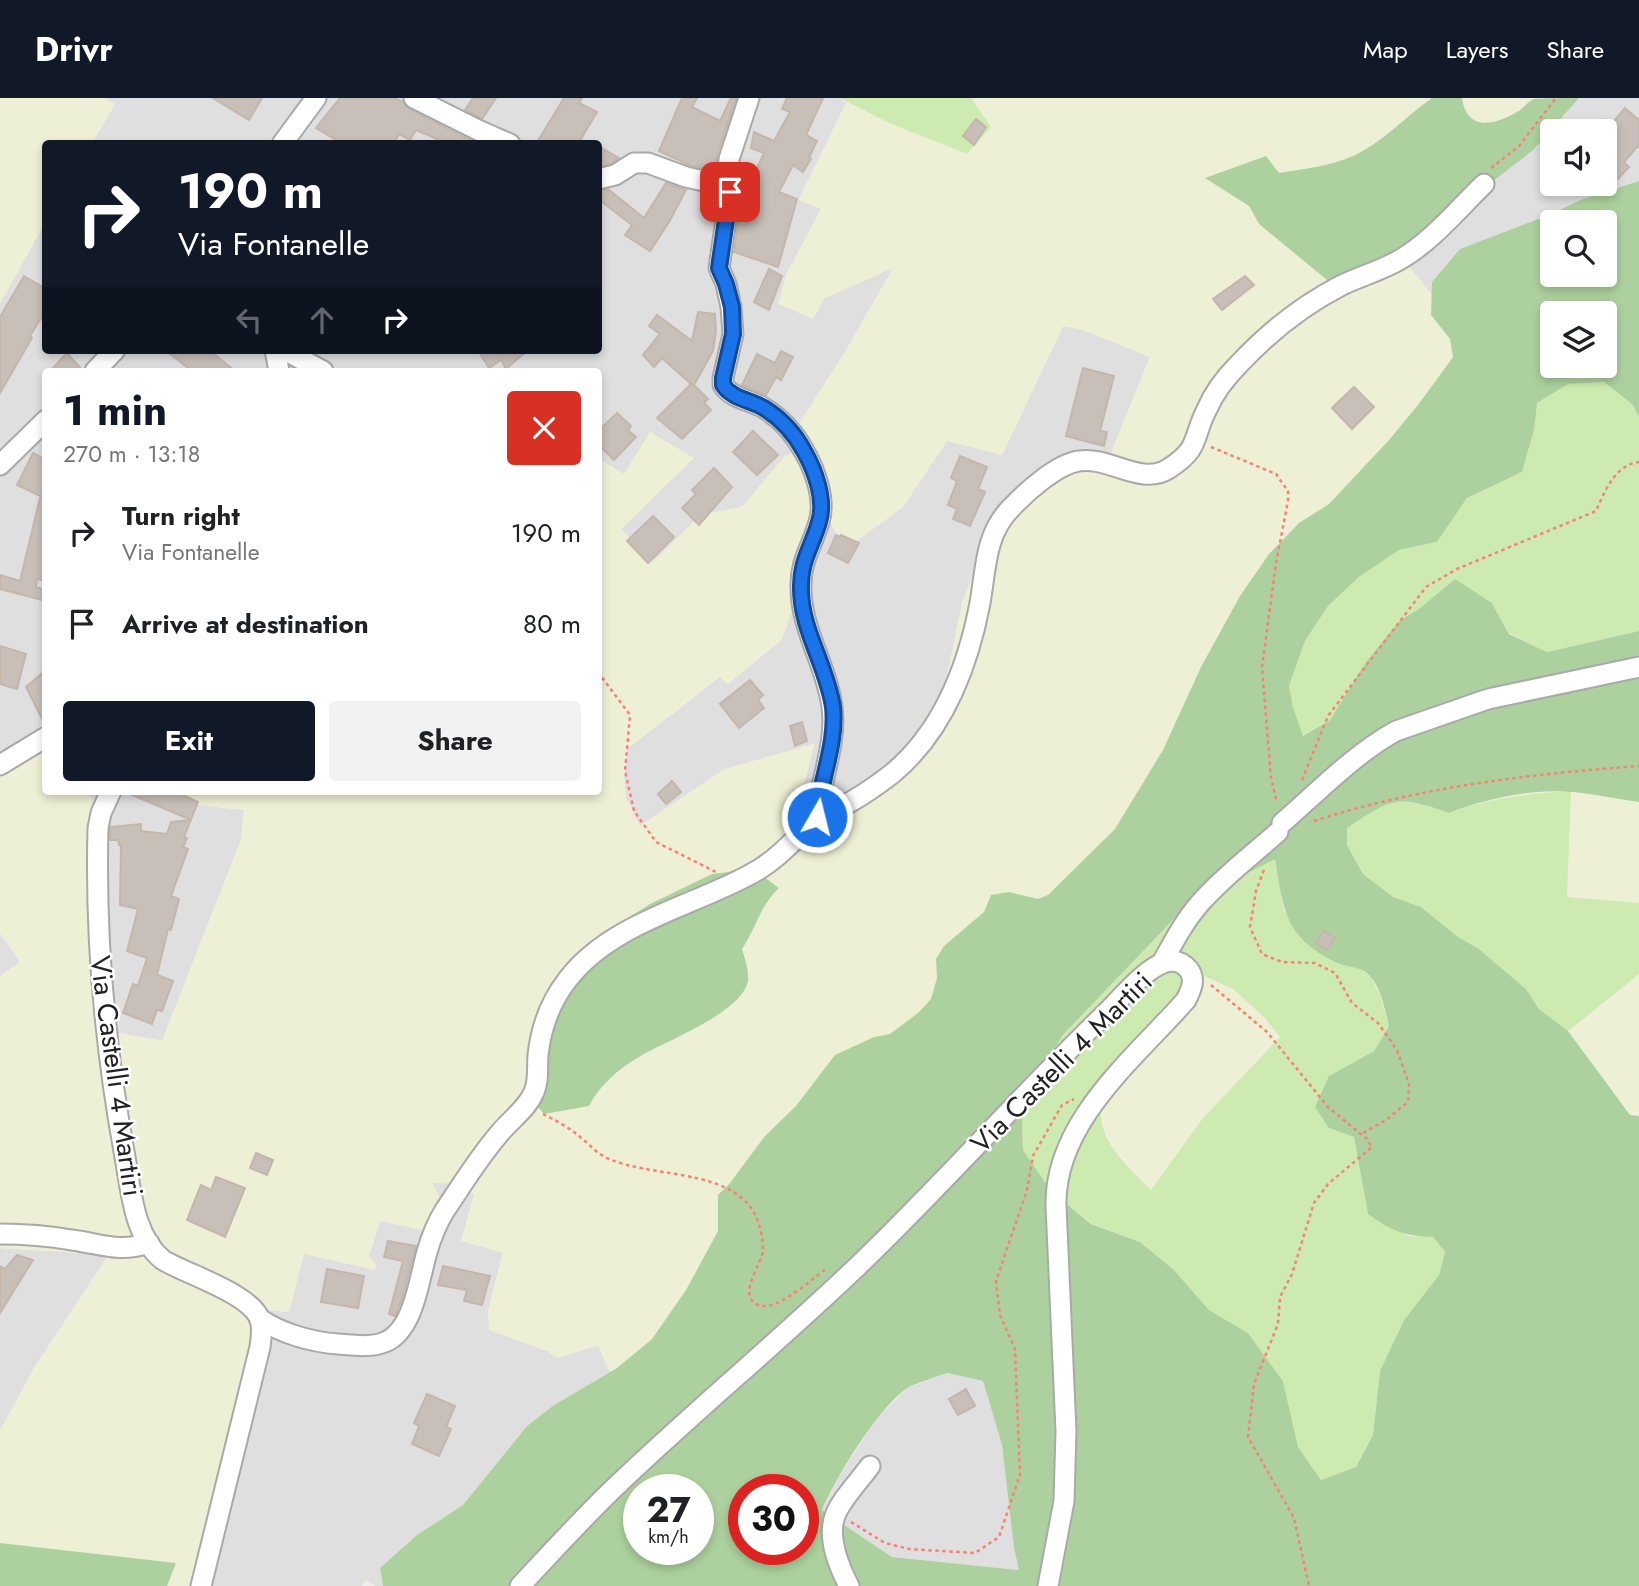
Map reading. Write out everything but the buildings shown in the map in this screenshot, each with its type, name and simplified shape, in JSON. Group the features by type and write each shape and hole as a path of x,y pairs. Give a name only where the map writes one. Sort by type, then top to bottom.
{"street":[{"path":"285,140 316,98"},
{"path":"414,98 501,140"},
{"path":"524,1108 533,1096 537,1083 540,1036 548,1010 579,966 604,943 616,936 743,879 774,858 808,829 817,817 832,742 833,712 827,681 806,623 801,586 805,554 819,523 821,502 809,461 787,428 766,409 732,394 723,385 733,334 732,307 719,268 730,192 726,186 729,159 749,98"},
{"path":"602,178 615,175 634,163 648,163 686,177 726,186"},
{"path":"817,817 846,805 879,783 907,760 931,730 946,706 965,665 980,601 985,558 998,526 1011,508 1056,470 1073,462 1090,461 1152,475 1166,470 1197,442 1201,421 1209,404 1241,362 1286,323 1328,293 1402,259 1430,237 1484,184"},
{"path":"98,368 111,354"},
{"path":"291,354 317,368"},
{"path":"1,462 42,424"},
{"path":"1163,961 1200,902 1363,753 1396,731 1480,702 1639,667"},
{"path":"0,765 42,739"},
{"name":"Via Castelli 4 Martiri","path":"109,795 98,828 99,954 109,1057 136,1209 143,1233 154,1253 163,1260 240,1298 260,1319 272,1327 323,1342 367,1345 386,1342 405,1323 430,1241 442,1214 494,1139 524,1108"},
{"name":"Via Castelli 4 Martiri","path":"520,1586 612,1490 862,1262 1141,978 1163,961 1174,961 1186,967 1193,979 1189,995 1086,1113 1073,1136 1058,1174 1056,1206 1066,1431 1064,1502 1048,1586"},
{"path":"0,1234 72,1240 112,1248 131,1249 149,1243"},
{"path":"201,1586 260,1347 260,1319"},
{"path":"849,1586 836,1554 833,1520 870,1466"}],"path":[{"path":"1484,184 1491,168 1519,146 1556,98"},
{"path":"1197,442 1276,474 1288,491 1262,667 1271,778 1280,828"},
{"path":"1298,788 1328,716 1426,587 1457,569 1596,511 1610,480 1631,463 1639,462"},
{"path":"602,677 630,715 625,771 634,811 656,842 725,876 743,879"},
{"path":"1313,821 1349,810 1468,785 1541,773 1639,766"},
{"path":"1264,868 1255,891 1251,928 1262,954 1282,962 1315,963 1335,973 1352,1003 1378,1023 1397,1051 1409,1084 1408,1102 1386,1120 1361,1134"},
{"path":"1189,995 1205,982 1246,1012 1270,1035 1328,1107 1369,1141 1371,1148 1328,1184 1314,1203 1292,1274 1280,1297 1278,1324 1254,1384 1248,1437 1294,1518 1310,1586"},
{"path":"524,1108 544,1114 563,1125 605,1157 629,1166 674,1173 724,1186 746,1202 754,1212 762,1237 763,1252 749,1287 750,1297 756,1304 778,1304 824,1271 846,1262 862,1262"},
{"path":"836,1512 885,1543 909,1549 975,1553 999,1537 1020,1475 1015,1349 1000,1315 996,1280 1012,1235"}],"shaded area":[{"path":"104,98 839,98 846,103 799,199 821,209 786,275 825,298 894,267 846,350 797,449 788,457 786,455 742,507 701,515 653,562 621,529 624,475 602,461 602,368 42,368 42,751 39,748 0,775 0,303 42,228 42,354 602,354 602,140 94,140 115,104"},
{"path":"1579,98 1639,98 1639,181 1617,188 1617,119 1560,119"},
{"path":"1540,142 1540,196 1592,196 1559,210 1540,210 1540,219 1432,282 1432,295 1399,254"},
{"path":"1063,326 1080,329 1150,357 1103,473 969,589 963,603 945,685 917,731 893,759 771,853 784,836 801,798 814,744 725,769 640,826 626,798 624,776 627,749 720,677 728,684 781,640 788,622 817,494 844,550 903,507 947,440 1002,455"},
{"path":"84,795 171,795 182,803 244,810 241,840 162,1041 103,1030"},
{"path":"0,933 20,962 0,976"},
{"path":"432,1183 464,1185 474,1194 503,1253 488,1311 558,1358 598,1345 610,1372 554,1405 527,1426 463,1505 417,1535 380,1568 383,1586 376,1586 366,1580 362,1586 206,1586 270,1310 289,1312 304,1253 369,1256 380,1221 443,1205"},
{"path":"0,1248 109,1254 34,1368 0,1431"},
{"path":"947,1373 983,1381 1002,1445 1019,1570 892,1557 822,1510 839,1477 876,1419 909,1387"}],"green space":[{"path":"0,98 104,98 115,104 94,140 42,140 42,228 0,303"},
{"path":"839,98 971,98 991,127 967,154 889,123"},
{"path":"971,98 1432,98 1367,148 1351,157 1279,173 1239,202 1249,206 1254,217 1399,254 1432,295 1431,315 1450,339 1453,357 1389,440 1329,504 1299,523 1269,554 1240,596 1201,667 1163,750 1115,829 1048,895 1038,899 1009,892 991,895 984,912 944,946 936,959 937,978 931,999 918,1013 890,1034 874,1037 835,1056 796,1106 765,1136 730,1184 718,1195 718,1231 686,1290 652,1339 617,1368 610,1372 598,1345 558,1358 549,1352 489,1330 488,1311 503,1253 461,1241 474,1194 461,1188 463,1184 432,1183 443,1205 431,1232 380,1221 369,1256 376,1265 375,1270 304,1254 289,1312 270,1310 206,1586 167,1586 175,1563 0,1543 0,1431 34,1368 109,1255 0,1248 0,976 20,962 0,933 0,775 39,748 42,751 42,795 88,795 104,810 103,1030 162,1041 241,840 244,810 182,803 171,795 602,795 602,461 624,474 650,432 694,458 621,529 653,562 701,515 742,507 786,455 797,449 793,433 846,350 893,268 825,298 813,319 778,304 786,275 821,209 799,200 846,103 967,154 991,127","holes":["1063,326 1080,329 1150,357 1103,473 1068,459 981,552 962,603 945,685 917,731 893,759 773,851 789,827 801,798 814,744 725,769 640,826 626,798 624,776 627,749 719,677 728,684 781,640 788,624 817,495 844,550 903,507 947,441 1002,455","749,866 778,888 762,906 751,936 742,949 747,967 728,1008 637,1058 615,1074 596,1093 719,872"]},
{"path":"1432,98 1462,98 1469,116 1483,123 1508,117 1534,99 1579,98 1560,119 1540,119 1540,142 1532,151 1399,254 1333,285 1259,224 1249,206 1205,178 1266,156 1279,173 1317,167 1353,156 1374,144"},
{"path":"1462,98 1535,98 1517,112 1490,123 1481,123 1473,121 1467,115"},
{"path":"1639,181 1639,417 1633,405 1604,382 1568,384 1537,403 1534,430 1522,472 1467,498 1437,542 1399,550 1359,577 1328,606 1305,641 1289,686 1303,736 1330,720 1366,662 1400,620 1419,609 1455,579 1492,603 1509,634 1547,652 1639,631 1639,802 1558,791 1494,799 1449,813 1417,803 1395,802 1375,810 1347,828 1347,845 1363,874 1393,897 1421,907 1458,937 1479,949 1526,989 1539,1009 1568,1031 1630,1115 1639,1116 1639,1586 383,1586 380,1568 417,1535 463,1505 527,1426 554,1405 617,1368 652,1339 686,1290 718,1231 718,1195 765,1136 796,1106 835,1055 874,1037 890,1034 918,1013 931,999 937,978 936,959 944,946 984,912 991,895 1009,892 1038,899 1048,895 1115,829 1163,750 1201,667 1240,596 1269,554 1299,523 1329,504 1389,440 1453,357 1450,339 1431,315 1432,282 1460,249 1540,218 1540,287 1617,287 1617,210 1559,210 1592,196 1617,196 1617,188","holes":["1275,859 1285,909 1298,934 1322,954 1340,964 1362,970 1373,980 1382,999 1389,1026 1374,1051 1329,1076 1315,1107 1329,1128 1354,1137 1368,1214 1399,1232 1433,1237 1445,1252 1439,1275 1404,1320 1380,1371 1373,1435 1356,1467 1321,1480 1298,1447 1283,1381 1248,1333 1209,1310 1174,1270 1140,1242 1091,1224 1051,1191 1023,1150 1022,1120 1031,1087 1063,1035 1190,902","947,1373 983,1381 1002,1445 1019,1570 892,1557 822,1510 848,1461 886,1408 911,1386"]},
{"path":"1604,382 1633,405 1639,417 1639,631 1547,652 1509,633 1492,603 1454,580 1419,609 1400,620 1366,662 1330,720 1302,736 1289,686 1305,641 1328,606 1359,577 1399,550 1437,542 1467,498 1522,472 1534,430 1536,403 1568,384"},
{"path":"1571,791 1639,802 1639,903 1567,897"},
{"path":"1571,791 1567,897 1639,903 1639,974 1568,1031 1539,1009 1526,989 1479,949 1458,937 1421,907 1393,898 1363,874 1347,845 1347,828 1375,810 1395,802 1417,803 1449,813 1509,797"},
{"path":"1275,858 1284,911 1341,965 1358,967 1371,977 1380,995 1389,1026 1374,1051 1329,1076 1329,1128 1354,1137 1368,1214 1409,1236 1433,1237 1445,1252 1439,1275 1404,1320 1380,1371 1373,1435 1356,1467 1321,1480 1298,1447 1283,1381 1248,1333 1209,1310 1174,1270 1140,1242 1092,1224 1051,1191 1023,1150 1022,1120 1031,1087 1063,1035 1190,902","holes":["1202,975 1233,989 1264,1017 1280,1037 1203,1118 1151,1190 1123,1161 1106,1137 1102,1124 1100,1094 1199,985"]},
{"path":"749,866 779,888 762,910 742,949 748,977 743,993 718,1015 624,1067 604,1084 589,1106 544,1114 529,1096 575,958 650,904 712,874"},
{"path":"1639,974 1639,1109 1630,1116 1568,1031"},
{"path":"1201,975 1233,989 1264,1017 1280,1037 1203,1118 1151,1190 1134,1173 1103,1128 1100,1094"},
{"path":"0,1543 176,1563 167,1586 0,1586"}],"route":[{"path":"730,192 719,268 732,307 733,322 723,385 732,394 766,409 787,428 809,461 821,502 819,523 805,554 801,573 806,623 827,681 834,726 817,817"}]}
